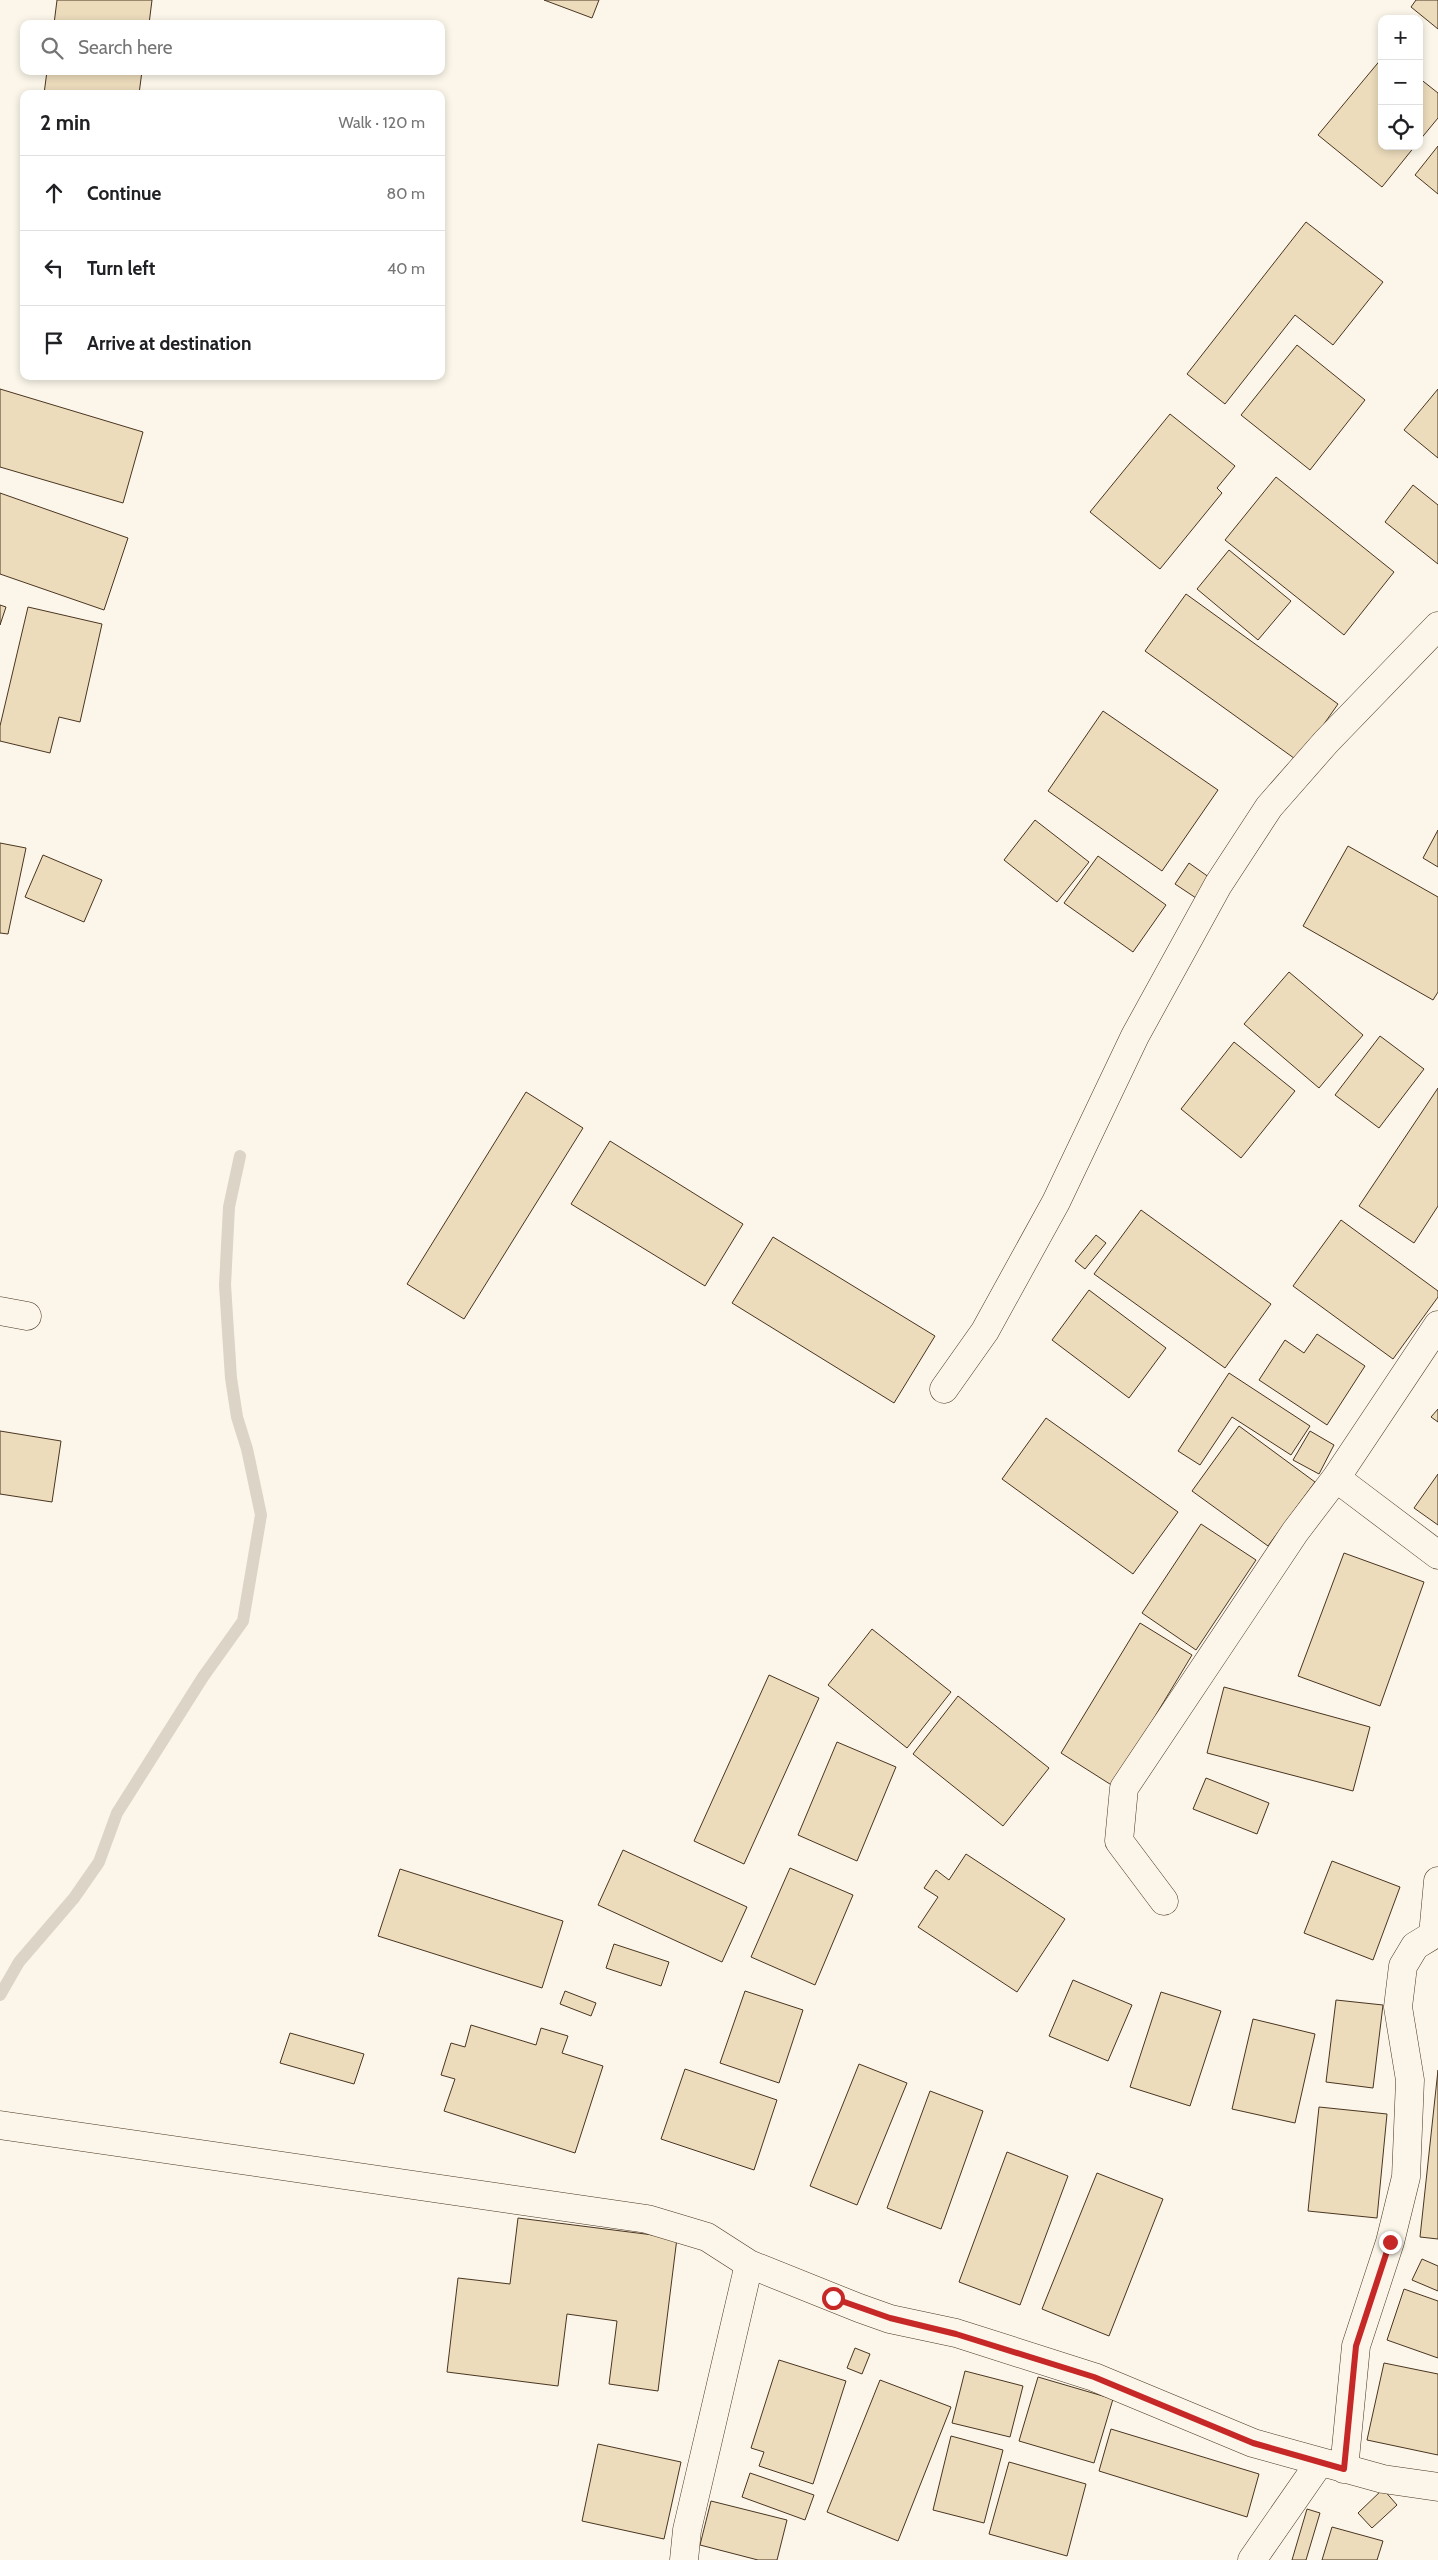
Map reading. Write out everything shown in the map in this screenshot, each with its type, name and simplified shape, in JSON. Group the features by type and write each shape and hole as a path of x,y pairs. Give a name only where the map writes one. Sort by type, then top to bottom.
{"street":[{"path":"944,1389 985,1331 1056,1202 1136,1036 1218,885 1269,807 1326,742 1438,626"},
{"path":"0,1311 27,1316"},
{"path":"1164,1901 1119,1841 1124,1788 1295,1532 1336,1478 1438,1325"},
{"path":"1336,1478 1438,1555"},
{"path":"1252,2560 1332,2465 1356,2346 1390,2242 1406,2177 1410,2080 1398,2007 1403,1966 1415,1946 1435,1936 1438,1880"},
{"path":"0,2125 647,2220 707,2237 749,2264 859,2308 890,2318 956,2334 1094,2377 1253,2443 1383,2479 1438,2487"},
{"path":"684,2560 687,2530 749,2264"}],"building":[{"path":"57,0 152,0 150,20 54,20"},
{"path":"544,0 599,0 592,18"},
{"path":"1416,0 1438,0 1438,29 1423,15 1411,7"},
{"path":"1378,63 1378,150 1412,150 1382,187 1318,135"},
{"path":"46,75 141,75 140,90 45,90"},
{"path":"1423,81 1438,93 1438,118 1423,136"},
{"path":"1438,146 1438,194 1415,175"},
{"path":"1306,222 1383,282 1333,345 1295,315 1225,404 1187,374"},
{"path":"1297,345 1365,400 1310,470 1241,415"},
{"path":"0,389 143,432 123,503 0,467"},
{"path":"1438,389 1438,458 1404,430"},
{"path":"1170,414 1235,466 1217,488 1222,493 1160,569 1090,512"},
{"path":"1276,477 1394,572 1344,635 1225,540"},
{"path":"1413,485 1438,505 1438,564 1385,522"},
{"path":"0,493 128,538 104,610 0,574"},
{"path":"1229,550 1291,601 1258,640 1197,589"},
{"path":"1186,594 1338,704 1298,761 1145,651"},
{"path":"0,605 6,607 0,625"},
{"path":"28,607 102,624 80,722 59,717 50,753 0,741 0,726"},
{"path":"1103,711 1218,790 1162,871 1048,791"},
{"path":"1035,820 1089,862 1057,902 1004,860"},
{"path":"1438,830 1438,867 1423,858"},
{"path":"0,843 26,848 8,934 0,933"},
{"path":"1348,846 1438,897 1438,992 1433,1000 1303,926"},
{"path":"43,855 102,880 84,922 25,897"},
{"path":"1098,856 1166,905 1133,952 1064,903"},
{"path":"1189,863 1213,880 1199,900 1175,884"},
{"path":"1289,972 1363,1035 1319,1088 1244,1024"},
{"path":"1380,1036 1424,1069 1379,1128 1335,1095"},
{"path":"1234,1042 1295,1091 1241,1158 1181,1109"},
{"path":"1438,1088 1438,1206 1414,1243 1359,1206"},
{"path":"526,1092 583,1128 464,1319 407,1284"},
{"path":"610,1141 743,1224 705,1286 571,1204"},
{"path":"1141,1210 1271,1304 1225,1368 1094,1274"},
{"path":"1341,1220 1438,1291 1438,1297 1393,1359 1293,1286"},
{"path":"1096,1235 1106,1243 1085,1269 1075,1261"},
{"path":"773,1237 935,1336 894,1403 732,1303"},
{"path":"1089,1290 1166,1348 1129,1398 1052,1340"},
{"path":"1317,1334 1365,1366 1327,1425 1259,1380 1285,1340 1304,1353"},
{"path":"1229,1373 1310,1426 1291,1455 1232,1417 1200,1465 1178,1451"},
{"path":"1438,1409 1438,1422 1431,1417"},
{"path":"1046,1418 1178,1512 1133,1574 1002,1479"},
{"path":"1239,1426 1315,1482 1268,1546 1192,1491"},
{"path":"0,1431 61,1441 52,1502 0,1494"},
{"path":"1310,1431 1334,1445 1319,1474 1293,1460"},
{"path":"1438,1474 1438,1525 1414,1508"},
{"path":"1201,1524 1256,1560 1196,1650 1142,1613"},
{"path":"1344,1553 1424,1582 1380,1706 1298,1676"},
{"path":"1140,1623 1192,1655 1113,1786 1061,1753"},
{"path":"872,1629 951,1692 907,1748 828,1685"},
{"path":"769,1675 819,1698 744,1864 694,1841"},
{"path":"1224,1687 1370,1727 1353,1791 1207,1753"},
{"path":"958,1696 1049,1768 1003,1826 913,1754"},
{"path":"837,1742 896,1767 857,1861 798,1835"},
{"path":"1206,1778 1269,1803 1257,1834 1193,1809"},
{"path":"623,1850 747,1907 722,1962 598,1905"},
{"path":"966,1854 1065,1919 1017,1992 918,1927 938,1897 924,1888 936,1870 949,1880"},
{"path":"1332,1861 1400,1887 1373,1960 1304,1933"},
{"path":"790,1868 853,1895 815,1985 751,1957"},
{"path":"400,1869 563,1921 542,1988 378,1936"},
{"path":"614,1944 669,1962 661,1986 606,1968"},
{"path":"1073,1980 1132,2005 1108,2061 1049,2036"},
{"path":"565,1991 596,2003 591,2016 560,2004"},
{"path":"745,1991 803,2010 779,2083 720,2063"},
{"path":"1161,1992 1221,2011 1190,2106 1130,2087"},
{"path":"1336,2000 1383,2005 1373,2088 1326,2082"},
{"path":"1253,2019 1315,2034 1295,2123 1232,2109"},
{"path":"471,2025 536,2045 541,2028 568,2036 562,2053 603,2066 575,2153 444,2111 455,2079 441,2075 451,2043 465,2047"},
{"path":"290,2033 364,2054 354,2084 280,2063"},
{"path":"859,2064 907,2083 857,2205 810,2186"},
{"path":"685,2069 777,2100 754,2170 661,2139"},
{"path":"1438,2070 1438,2239 1420,2237"},
{"path":"930,2091 983,2111 941,2229 887,2208"},
{"path":"1319,2107 1387,2114 1377,2218 1308,2211"},
{"path":"1007,2152 1068,2176 1020,2305 959,2282"},
{"path":"1097,2173 1163,2199 1109,2336 1042,2309"},
{"path":"518,2218 677,2238 658,2391 609,2384 617,2321 567,2314 558,2386 447,2372 458,2278 510,2284"},
{"path":"1422,2259 1438,2266 1438,2291 1412,2280"},
{"path":"1404,2289 1438,2301 1438,2358 1387,2340"},
{"path":"855,2348 870,2354 862,2374 847,2368"},
{"path":"779,2360 846,2381 813,2484 759,2466 764,2452 751,2448"},
{"path":"1384,2363 1438,2374 1438,2455 1367,2440"},
{"path":"965,2371 1023,2386 1010,2437 952,2423"},
{"path":"1038,2377 1113,2399 1094,2463 1019,2441"},
{"path":"880,2380 951,2407 898,2541 827,2512"},
{"path":"1111,2429 1259,2474 1247,2517 1099,2471"},
{"path":"951,2436 1003,2450 984,2523 933,2510"},
{"path":"598,2444 681,2462 664,2539 582,2521"},
{"path":"1009,2462 1086,2484 1067,2556 989,2534"},
{"path":"750,2473 814,2495 805,2520 742,2497"},
{"path":"1383,2489 1397,2505 1372,2528 1358,2513"},
{"path":"711,2501 787,2520 777,2560 758,2560 700,2545"},
{"path":"1307,2509 1320,2513 1306,2560 1292,2560"},
{"path":"1332,2527 1383,2541 1377,2560 1322,2560"}],"waterway":[{"path":"0,1995 19,1962 74,1898 99,1862 117,1813 203,1677 243,1621 261,1515 247,1449 237,1417 231,1378 225,1285 229,1207 240,1156"}],"route":[{"path":"833,2298 890,2318 956,2334 1094,2377 1253,2443 1344,2469 1356,2346 1390,2242"}]}
